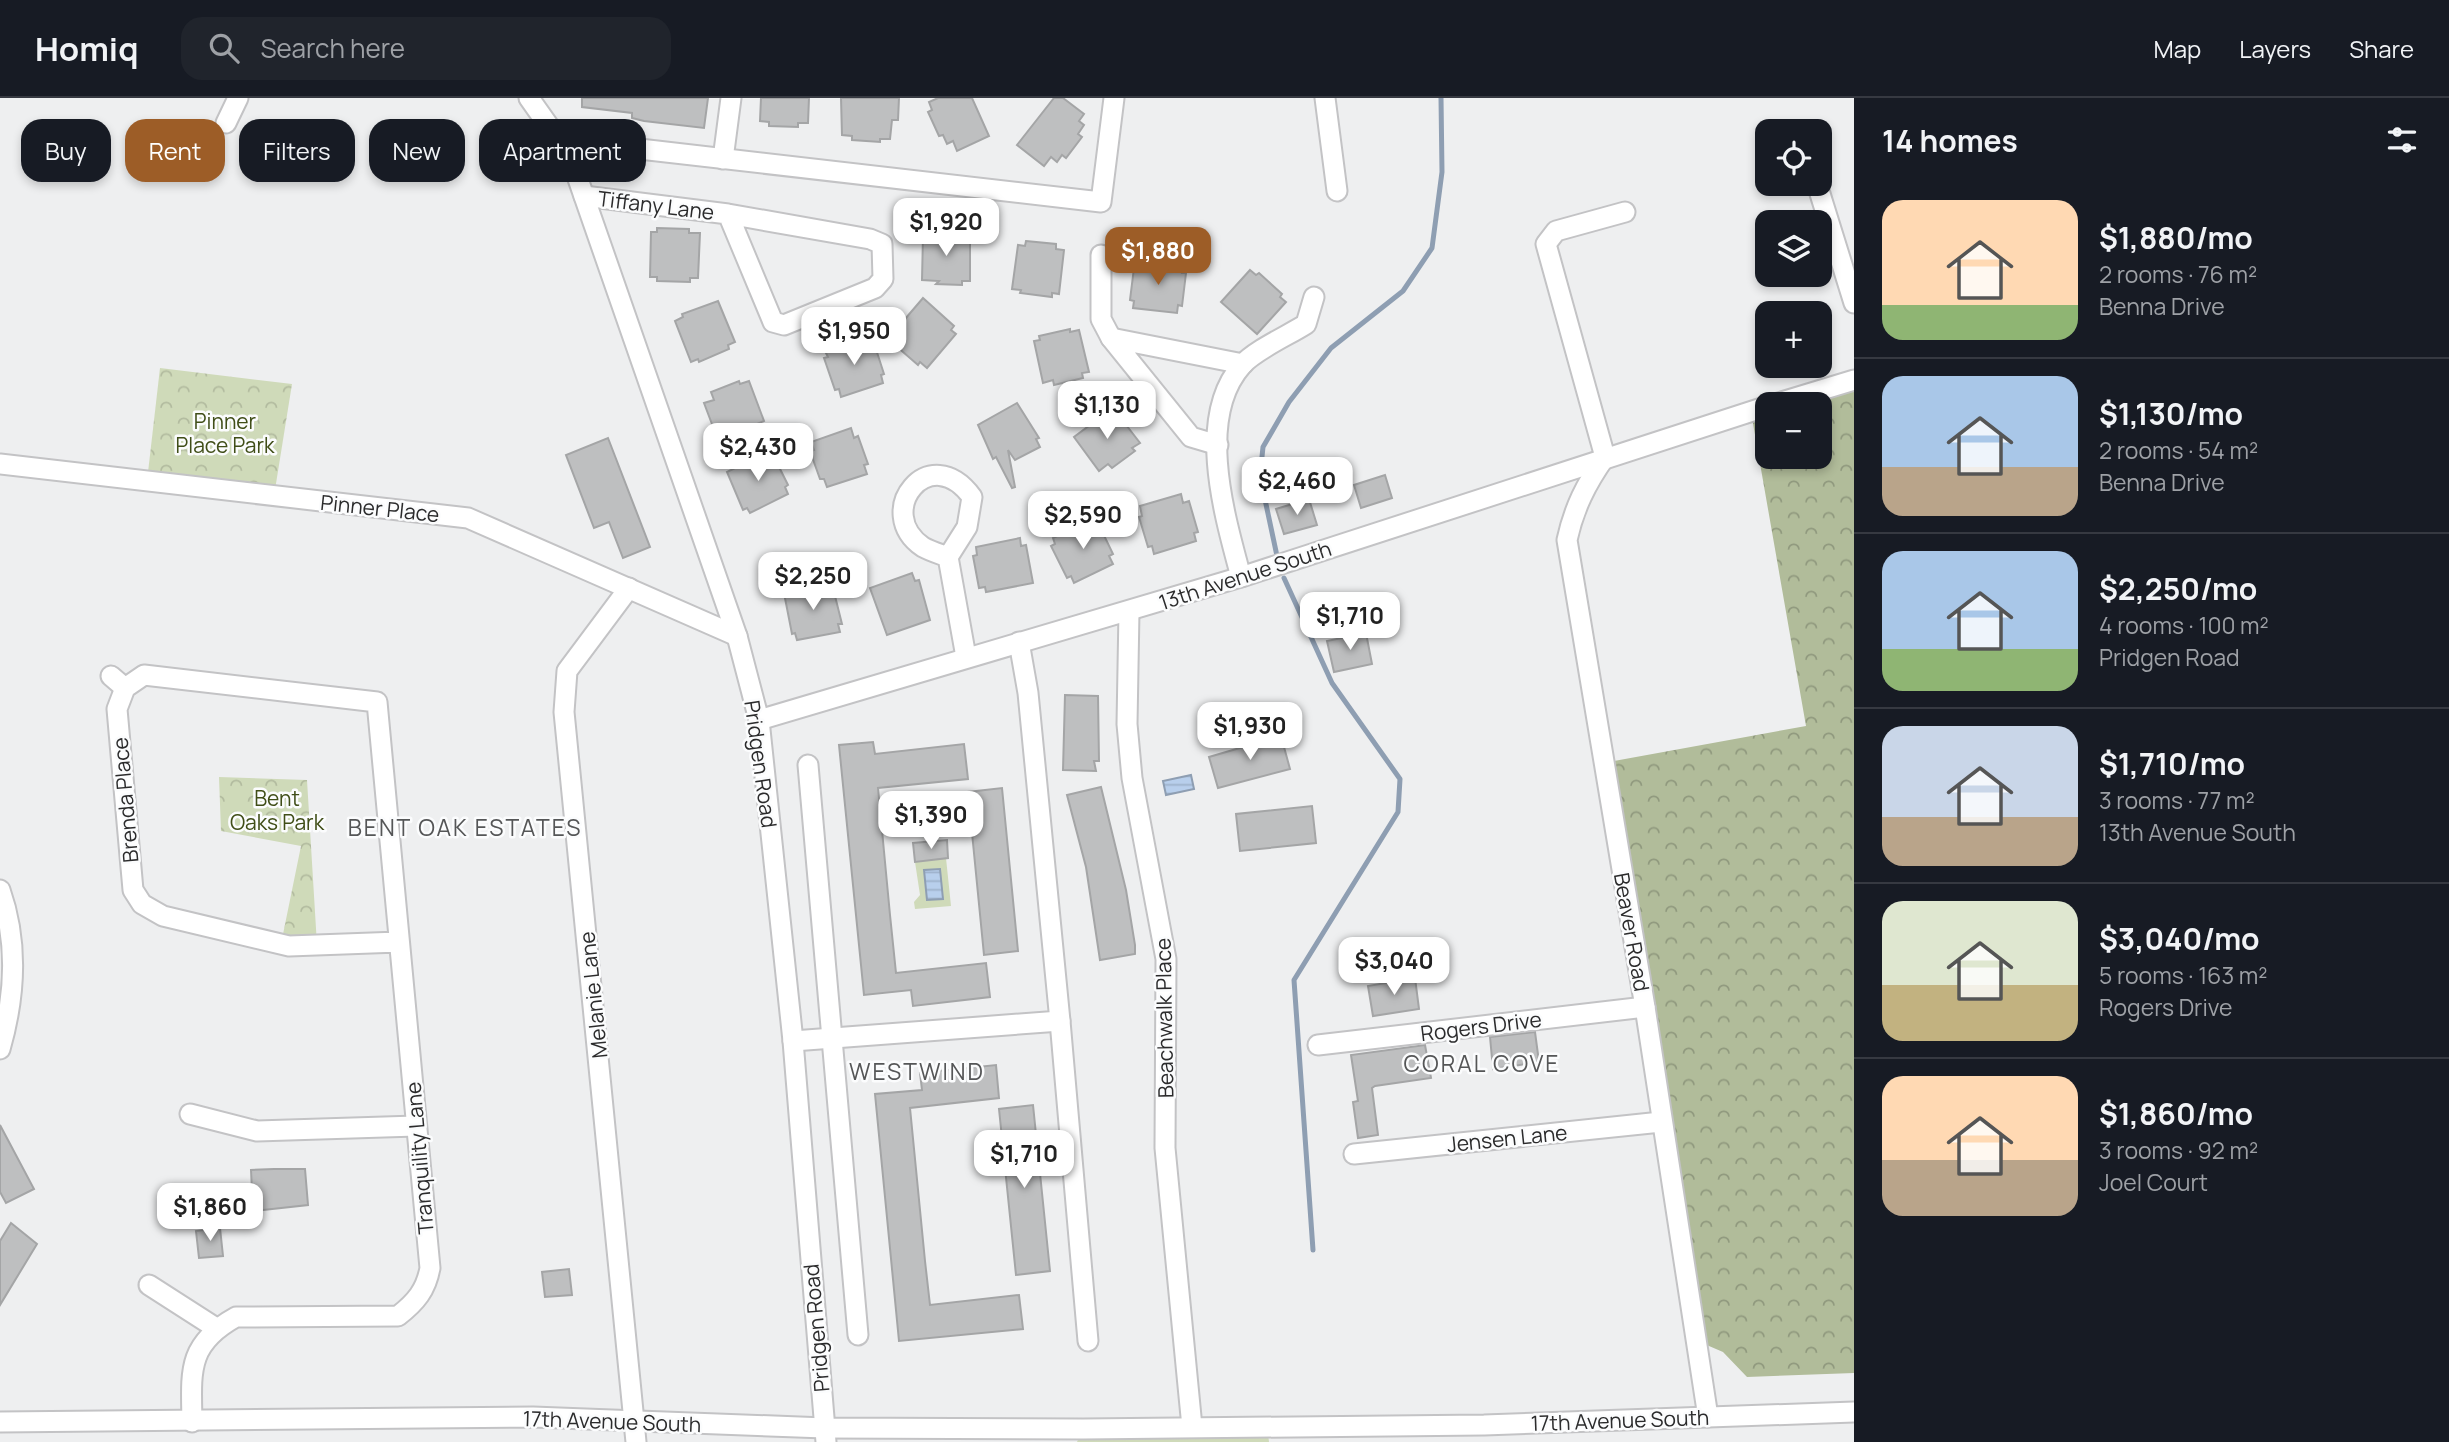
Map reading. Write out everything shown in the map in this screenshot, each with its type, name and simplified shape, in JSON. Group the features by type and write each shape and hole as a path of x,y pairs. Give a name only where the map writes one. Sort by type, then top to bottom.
{"street":[{"path":"226,123 238,98"},
{"name":"Pridgen Road","path":"529,98 544,119"},
{"path":"723,159 731,98"},
{"path":"646,150 1101,202 1114,98"},
{"path":"1325,98 1337,191"},
{"name":"Pridgen Road","path":"579,182 737,636 759,720 793,1041 825,1435"},
{"name":"Tiffany Lane","path":"584,195 728,214 870,239 882,244 883,279 875,288 784,325 773,322 728,214"},
{"path":"1821,196 1854,303"},
{"path":"1605,457 1546,244 1556,231 1625,212"},
{"path":"1101,255 1101,319 1111,338 1191,437 1218,445"},
{"path":"1241,578 1220,497 1218,445 1224,397 1243,364 1306,324 1314,297"},
{"path":"1111,338 1243,364"},
{"path":"1814,392 1854,380"},
{"name":"13th Avenue South","path":"759,720 1241,578 1605,457 1755,411"},
{"name":"Beaver Road","path":"1605,457 1584,487 1573,514 1567,540 1645,1007 1708,1417"},
{"name":"Pinner Place","path":"0,464 468,518 737,636"},
{"path":"948,557 966,657"},
{"name":"Melanie Lane","path":"629,589 567,671 564,712 636,1442"},
{"name":"Beachwalk Place","path":"1129,611 1127,724 1132,778 1166,959 1165,1148 1192,1427"},
{"path":"1019,642 1028,692 1088,1341"},
{"name":"Brenda Place","path":"377,702 144,675 118,682 117,709 133,890 142,904 163,916 289,946 399,942"},
{"name":"Tranquility Lane","path":"216,1328 236,1317 398,1316 412,1306 426,1287 430,1268 377,702"},
{"path":"808,765 858,1335"},
{"path":"0,890 10,917 13,951 0,1049"},
{"name":"Rogers Drive","path":"1318,1045 1645,1007"},
{"path":"793,1041 1060,1021"},
{"path":"190,1114 257,1131 416,1126"},
{"name":"Jensen Lane","path":"1354,1154 1661,1122"},
{"path":"149,1285 216,1328 198,1346 191,1373 192,1422"},
{"name":"17th Avenue South","path":"0,1422 533,1417 636,1421 825,1435 1192,1427 1484,1425 1854,1412"}],"green space":[{"name":"Pinner Place Park","path":"160,368 292,384 274,496 147,481"},
{"path":"1854,382 1854,1373 1747,1377 1723,1352 1695,1340 1603,763 1806,726 1761,469 1832,469 1832,392 1819,392"},
{"path":"1755,411 1755,435 1751,412"},
{"name":"Bent Oaks Park","path":"219,777 307,780 317,945 281,944 301,846 221,831"},
{"path":"946,858 951,906 915,909 914,902 920,895 915,862"},
{"path":"1267,1427 1269,1442 1077,1442 1083,1429"}],"water":[{"path":"1191,775 1194,789 1166,795 1163,781"},
{"path":"940,869 943,899 927,900 924,870"}],"building":[{"path":"582,98 708,98 704,128 646,121 646,119 632,118 632,113 582,107"},
{"path":"761,98 809,98 808,123 798,123 798,127 769,126 769,122 760,121"},
{"path":"841,98 899,98 898,120 892,120 890,139 880,139 880,142 852,140 852,136 842,135"},
{"path":"938,98 972,98 989,136 957,151 953,141 947,144 943,135 939,136 928,112 932,110 929,102"},
{"path":"1054,98 1063,98 1084,114 1079,121 1084,125 1078,134 1082,137 1066,158 1062,155 1057,162 1051,157 1044,166 1017,145"},
{"path":"657,228 689,229 689,233 700,233 698,278 690,278 690,282 657,281 657,277 650,277 651,232 657,232"},
{"path":"931,232 962,232 962,236 970,236 970,281 962,281 962,285 936,284 939,281 922,280 923,236 931,236"},
{"path":"1026,241 1056,244 1056,249 1064,250 1059,294 1052,293 1052,297 1020,293 1021,290 1012,289 1018,245 1025,246"},
{"path":"1138,261 1183,266 1182,273 1186,273 1182,306 1178,305 1177,313 1133,308 1134,301 1130,300 1134,268 1138,268"},
{"path":"1250,270 1256,275 1259,273 1282,294 1280,297 1286,302 1257,334 1221,302"},
{"path":"923,298 954,326 951,330 956,334 927,368 920,362 918,365 888,339"},
{"path":"718,301 735,342 728,345 729,349 699,362 698,359 691,362 675,321 683,317 682,314"},
{"path":"1070,329 1070,332 1079,330 1089,372 1082,373 1083,378 1054,385 1053,380 1043,383 1034,341 1040,340 1039,336"},
{"path":"863,338 866,346 874,343 884,374 881,375 883,383 841,397 839,389 835,390 824,358 828,357 825,351"},
{"path":"739,381 740,384 749,381 764,421 757,424 759,429 727,441 726,437 718,440 704,403 714,400 711,392"},
{"path":"1017,403 1039,438 1036,439 1040,447 1015,460 1008,450 1015,487 1012,488 996,457 993,459 978,425"},
{"path":"1113,408 1140,443 1132,448 1135,451 1112,468 1108,464 1099,471 1074,437"},
{"path":"851,428 854,438 858,436 868,464 864,465 867,474 827,487 824,479 820,479 810,451 814,450 811,442"},
{"path":"608,438 650,547 623,558 609,522 594,528 566,455"},
{"path":"767,452 770,458 774,457 788,485 785,487 788,494 750,513 747,508 743,510 727,472"},
{"path":"1385,475 1392,498 1361,508 1354,485"},
{"path":"1181,494 1183,503 1189,501 1198,532 1194,533 1196,541 1154,554 1152,546 1148,547 1139,517 1142,516 1140,506"},
{"path":"1309,499 1317,525 1284,534 1276,509"},
{"path":"1092,519 1096,526 1099,525 1113,554 1109,556 1113,564 1074,583 1071,576 1067,578 1051,546 1055,544 1053,538"},
{"path":"1020,538 1021,546 1026,545 1033,583 986,592 985,587 979,588 973,556 977,555 976,547"},
{"path":"912,573 915,581 919,580 930,620 887,635 870,588"},
{"path":"832,584 842,624 838,624 840,632 797,640 795,633 792,634 784,593"},
{"path":"1366,633 1372,664 1334,672 1327,641"},
{"path":"1065,695 1098,696 1099,761 1094,761 1096,771 1063,770"},
{"path":"1281,736 1290,769 1218,788 1209,757"},
{"path":"873,742 875,754 964,744 968,779 878,788 890,915 896,973 986,963 990,997 913,1006 911,990 864,995 839,745"},
{"path":"1101,787 1126,890 1135,954 1100,960 1086,867 1067,795"},
{"path":"1002,788 1018,951 984,955 968,792"},
{"path":"1312,806 1316,843 1240,851 1236,814"},
{"path":"947,840 948,858 915,862 913,843"},
{"path":"1415,978 1419,1009 1373,1016 1368,986"},
{"path":"1535,1032 1539,1062 1493,1069 1490,1037"},
{"path":"1425,1045 1431,1078 1372,1088 1378,1135 1358,1138 1353,1102 1358,1101 1351,1055"},
{"path":"996,1065 999,1098 910,1108 925,1261 930,1305 1019,1295 1023,1329 899,1341 875,1094 922,1090 920,1073"},
{"path":"1033,1105 1050,1271 1016,1275 999,1109"},
{"path":"0,1125 34,1189 6,1203 0,1192"},
{"path":"305,1169 308,1205 253,1211 251,1170"},
{"path":"11,1223 37,1244 0,1305 0,1241"},
{"path":"220,1228 223,1256 199,1258 196,1231"},
{"path":"569,1269 572,1295 545,1297 542,1272"}],"waterway":[{"path":"1277,556 1260,476 1263,447 1289,402 1331,348 1403,291 1432,248 1442,172 1441,98"},
{"path":"1284,578 1332,683 1400,779 1398,812 1294,980 1313,1250"}],"district":[{"name":"BENT OAK ESTATES","path":"465,827"},
{"name":"CORAL COVE","path":"1482,1063"},
{"name":"WESTWIND","path":"917,1071"}]}
